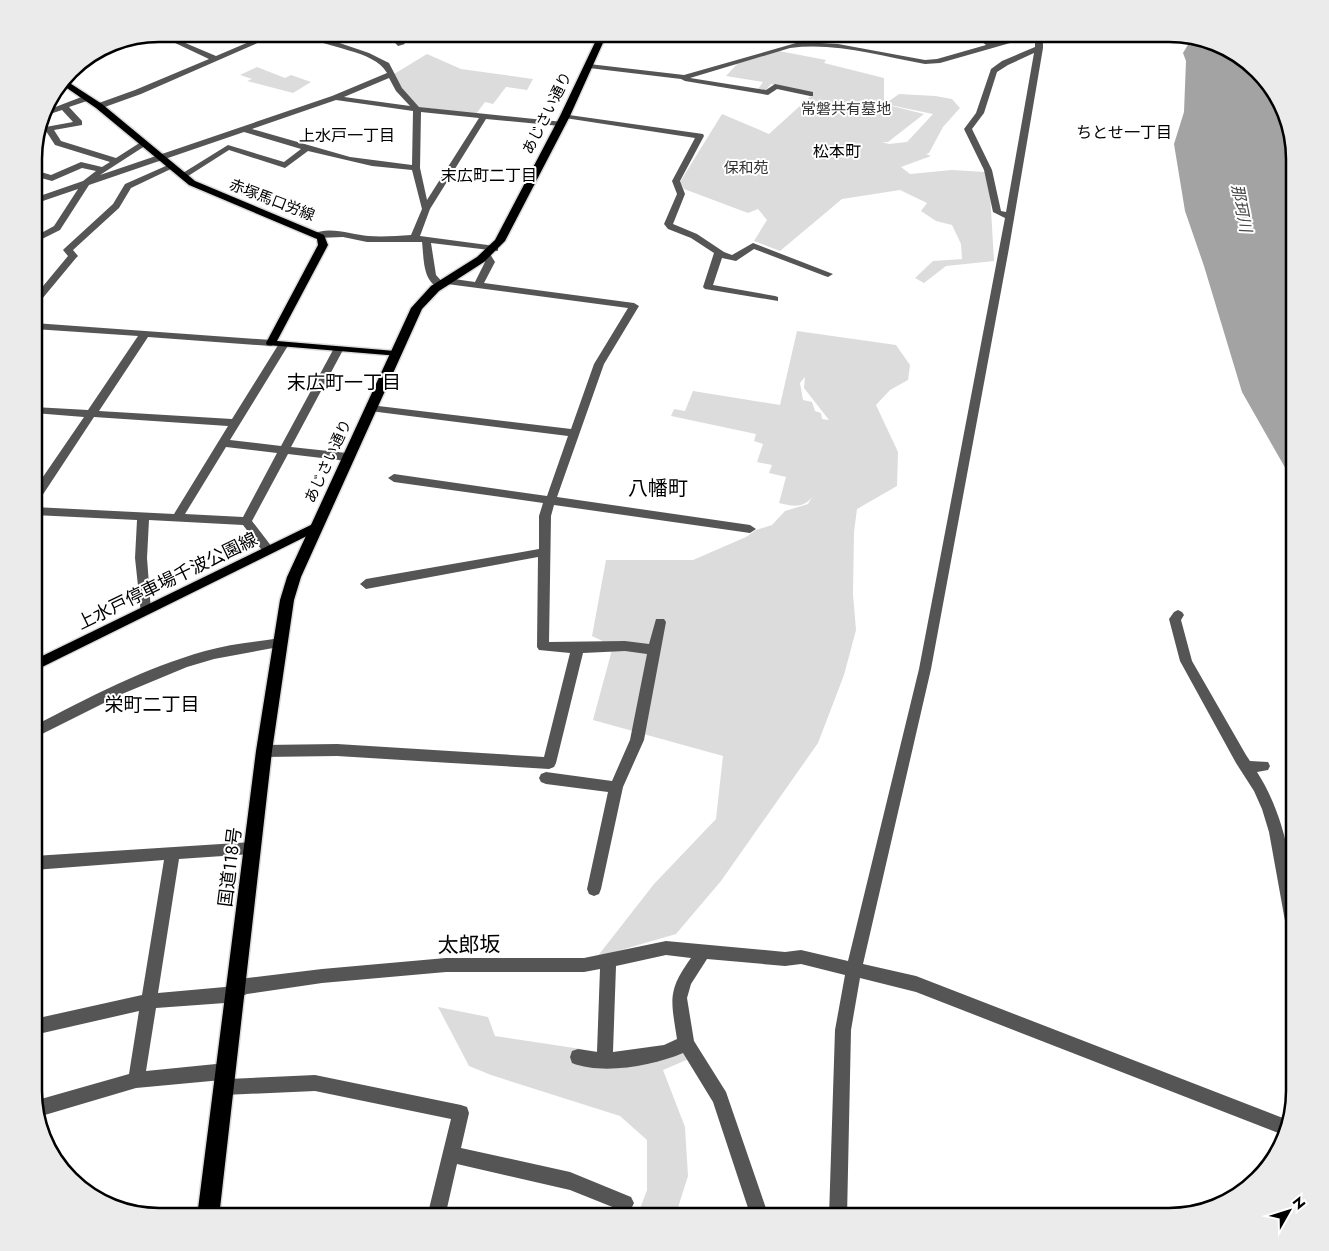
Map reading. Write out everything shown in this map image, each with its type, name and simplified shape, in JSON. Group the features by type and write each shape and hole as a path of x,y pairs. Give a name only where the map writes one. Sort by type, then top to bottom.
{"highway":[{"name":"あじさい通り","path":"315,527 417,308 425,297 443,283 491,252 504,233 600,42"},
{"name":"国道118号","path":"209,1208 264,751 280,643 287,600 294,577 315,527"}],"main road":[{"name":"赤塚馬口労線","path":"69,86 98,106 182,176 226,199 318,235 323,240 323,245 271,343"},
{"path":"271,343 395,354"},
{"name":"上水戸停車場千波公園線","path":"43,662 315,527"}],"street":[{"path":"177,42 216,59"},
{"path":"98,106 255,42"},
{"path":"329,42 366,55 386,65 399,89 417,108 416,168 426,210"},
{"path":"986,42 990,46"},
{"path":"683,78 800,44 833,46 925,62 950,58 1004,42"},
{"path":"838,1208 843,1030 854,969 921,689 1009,217 1039,42"},
{"path":"1009,217 997,212 988,170 968,129 980,113 994,71 1005,63 1039,48"},
{"path":"589,66 683,78 768,93 774,86 810,94"},
{"path":"43,198 335,98 391,74"},
{"path":"53,111 87,98"},
{"path":"335,98 484,116 562,120 700,136 676,181 681,194 668,224 670,227 694,236 718,253 733,259 753,246 828,274"},
{"path":"46,129 79,123 64,107"},
{"path":"415,238 426,210 484,116"},
{"path":"49,129 58,143 117,161"},
{"path":"244,129 306,149 370,164 416,168"},
{"path":"43,236 57,228 89,179 144,144"},
{"path":"182,176 228,147 285,165 306,149"},
{"path":"43,176 52,178 81,165 102,170"},
{"path":"43,291 73,256 68,250 116,206 128,186 171,167"},
{"path":"318,235 343,234 367,239 415,238 491,252 490,262 478,285"},
{"path":"426,240 430,276 443,283 478,285 634,306 599,364 545,516 544,647 625,646 654,650"},
{"path":"718,253 708,287 775,299"},
{"path":"43,327 271,343"},
{"path":"43,485 144,334"},
{"path":"178,516 284,344"},
{"path":"246,521 338,350"},
{"path":"370,408 575,433"},
{"path":"43,410 236,423"},
{"path":"224,443 347,456"},
{"path":"394,478 468,487 549,501 750,529"},
{"path":"43,511 178,516 246,521 268,550"},
{"path":"142,515 141,558 145,611"},
{"path":"366,584 545,552"},
{"path":"1178,615 1174,619 1186,661 1246,767 1260,788 1269,809 1276,832 1286,885"},
{"path":"594,889 616,786 637,740 660,622"},
{"path":"43,727 94,700 181,664 233,650 280,643"},
{"path":"264,751 337,750 549,763 578,648"},
{"path":"1246,767 1263,766"},
{"path":"546,778 616,786"},
{"path":"43,862 252,848"},
{"path":"136,1080 173,853"},
{"name":"太郎坂","path":"43,1025 150,1001 225,995 247,986 322,976 446,965 584,965 666,948 785,959 801,957 916,984 1048,1037 1195,1091 1282,1126"},
{"path":"703,951 684,981 680,998 686,1044 720,1098 757,1208"},
{"path":"605,1061 608,960"},
{"path":"578,1057 605,1061 664,1053 686,1044"},
{"path":"44,1107 136,1080 225,1079 316,1084 460,1113 438,1208"},
{"path":"452,1154 570,1181 625,1203"}],"green space":[{"path":"779,51 826,60 824,63 884,78 884,104 924,114 888,142 882,142 889,144 907,142 933,114 885,104 899,94 952,99 960,108 943,127 929,153 926,154 931,156 901,167 910,174 952,170 985,172 990,192 994,261 946,266 924,283 915,278 933,261 962,259 961,244 952,225 936,221 921,211 927,203 900,190 842,199 780,251 754,241 767,220 758,209 748,213 684,189 680,182 722,114 769,134 813,94 771,84 766,90 758,89 763,82 726,76 738,63"},
{"path":"427,54 461,69 533,79 527,90 506,87 493,104 485,102 476,114 419,107 405,93 394,74"},
{"path":"257,67 285,78 291,75 311,82 293,93 247,81 252,79 240,75"},
{"path":"797,331 896,345 910,365 908,380 890,390 876,405 898,452 897,486 857,509 854,532 853,594 856,630 844,675 818,743 721,881 676,934 597,957 654,884 716,819 723,756 593,720 613,646 592,636 606,560 693,560 746,537 756,530 772,525 785,511 808,504 812,497 801,505 792,506 779,503 786,477 769,473 772,465 757,462 763,444 754,441 756,434 671,416 674,409 685,411 693,391 780,405","holes":["805,377 804,388 829,420 822,419 821,413 815,411 812,402 803,400 800,383"]},
{"path":"438,1007 488,1017 495,1036 647,1059 685,1046 691,1058 663,1070 685,1127 688,1176 678,1208 640,1208 647,1190 647,1140 620,1116 491,1075 469,1066"}],"water":[{"name":"那珂川","path":"1188,44 1200,46 1215,51 1247,71 1267,94 1278,114 1283,129 1286,144 1286,469 1242,392 1204,266 1185,211 1174,144 1184,112 1186,61 1183,53"}],"district":[{"name":"ちとせ一丁目","path":"1124,132"},
{"name":"上水戸一丁目","path":"347,135"},
{"name":"松本町","path":"837,151"},
{"name":"末広町二丁目","path":"489,175"},
{"name":"末広町一丁目","path":"344,382"},
{"name":"八幡町","path":"658,488"},
{"name":"栄町二丁目","path":"152,704"}],"park label":[{"name":"常磐共有墓地","path":"846,109"},
{"name":"保和苑","path":"746,168"}]}
